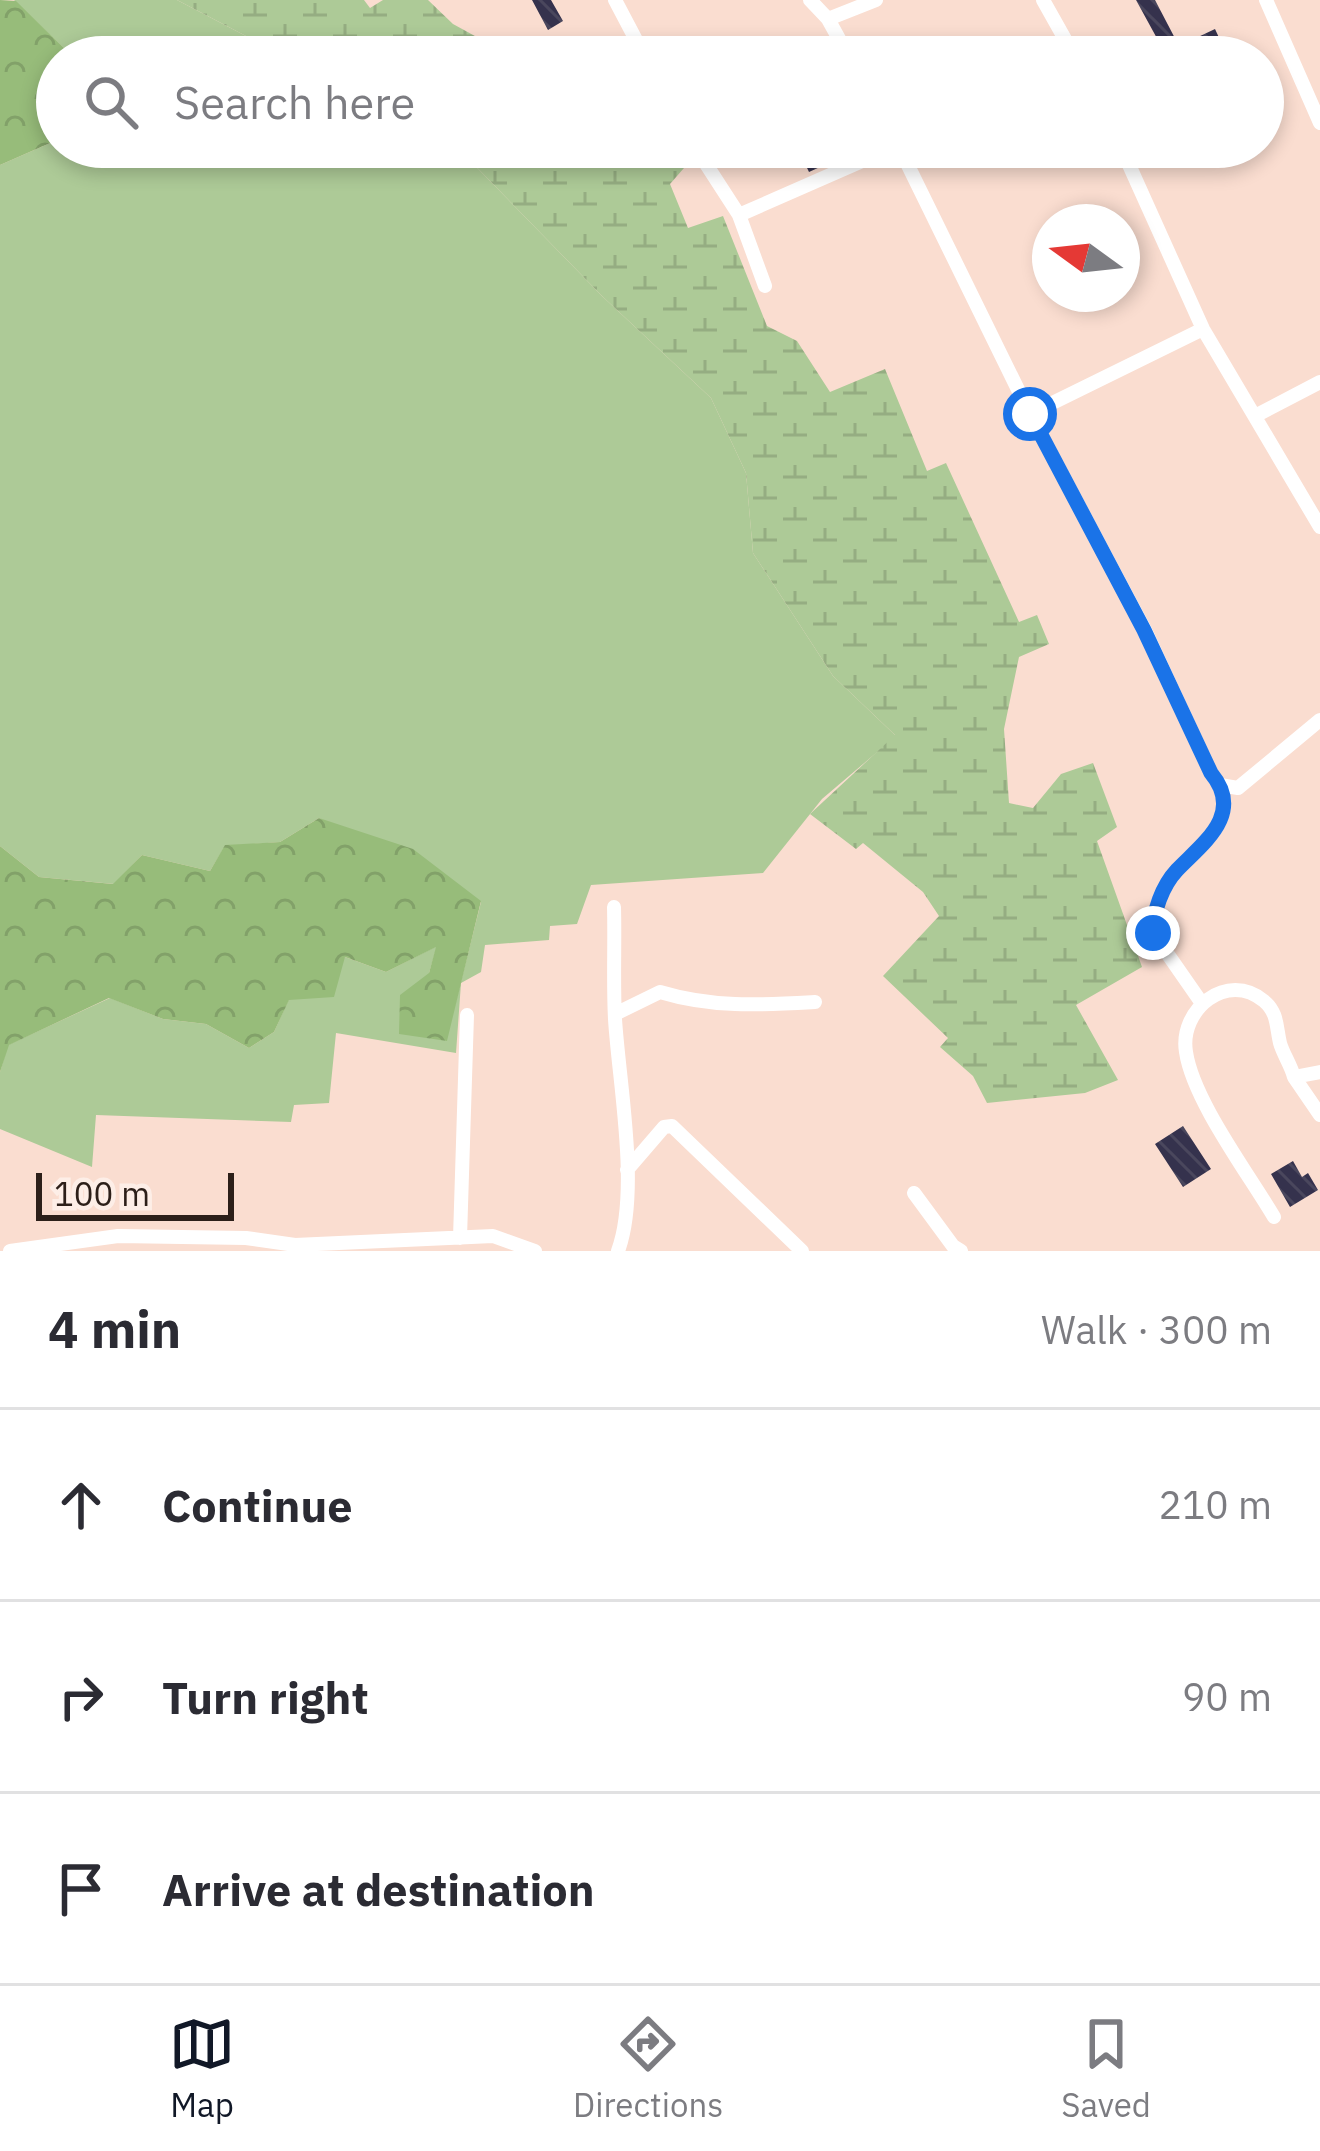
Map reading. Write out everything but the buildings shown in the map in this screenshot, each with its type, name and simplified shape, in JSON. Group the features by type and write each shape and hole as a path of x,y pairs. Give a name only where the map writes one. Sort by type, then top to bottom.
{"street":[{"path":"615,0 634,36"},
{"path":"810,0 837,36"},
{"path":"828,19 876,0"},
{"path":"1043,0 1063,36"},
{"path":"1266,0 1282,36"},
{"path":"1284,41 1320,123"},
{"path":"709,168 739,215 765,286"},
{"path":"739,215 848,168"},
{"path":"907,168 1144,630 1220,784 1224,804"},
{"path":"1131,168 1203,328 1320,527"},
{"path":"1030,414 1203,328"},
{"path":"1255,416 1320,382"},
{"path":"1201,1003 1153,933 1153,920 1174,873 1206,846 1224,804 1320,720"},
{"path":"1220,784 1238,788"},
{"path":"614,907 615,1014 627,1170 618,1251"},
{"path":"1274,1216 1199,1092 1186,1057 1186,1031 1201,1003 1229,989 1264,1000 1278,1023 1280,1045 1294,1077 1320,1115"},
{"path":"615,1014 660,992 698,1004 815,1002"},
{"path":"460,1238 467,1015"},
{"path":"1294,1077 1320,1072"},
{"path":"627,1170 664,1126 672,1126 802,1251"},
{"path":"914,1193 961,1251"},
{"path":"10,1251 118,1236 268,1245 443,1246 460,1238 493,1236 536,1251"}],"green space":[{"path":"0,0 16,1 52,36 36,36 36,149 0,165"},
{"path":"14,0 177,0 246,36 51,36"},
{"path":"177,0 364,0 370,8 383,0 428,0 453,24 475,36 246,36"},
{"path":"36,149 36,168 477,168 602,296 711,398 746,473 753,553 833,676 896,736 822,799 763,873 591,885 577,924 550,926 549,940 485,945 481,972 461,983 456,1053 336,1033 329,1103 294,1105 291,1122 96,1115 92,1167 0,1129 0,1072 8,1045 110,998 163,1019 206,1024 249,1048 274,1032 289,999 345,957 386,972 437,946 429,973 446,1041 481,902 319,818 280,842 225,846 210,871 142,855 114,884 39,877 0,846 0,165"},
{"path":"477,168 684,168 670,184 688,228 723,216 767,326 797,341 830,392 885,369 927,471 946,463 1019,622 1037,615 1049,644 1019,657 1004,729 1009,803 1033,808 1061,774 1093,763 1117,827 1097,841 1142,967 1076,1005 1118,1080 1085,1093 987,1103 973,1076 940,1047 948,1038 883,976 939,916 923,892 863,843 856,849 810,814 895,735 833,676 753,553 746,473 711,398 602,296"},
{"path":"319,818 413,849 481,901 447,1041 399,1034 400,995 429,973 436,947 386,972 345,957 334,997 289,1000 274,1032 249,1048 206,1024 163,1019 109,998 9,1045 0,1072 0,846 39,877 113,884 142,855 210,871 225,845 280,842"}],"route":[{"path":"1030,414 1220,784 1224,804 1216,829 1206,846 1174,873 1162,893 1153,933"}]}
